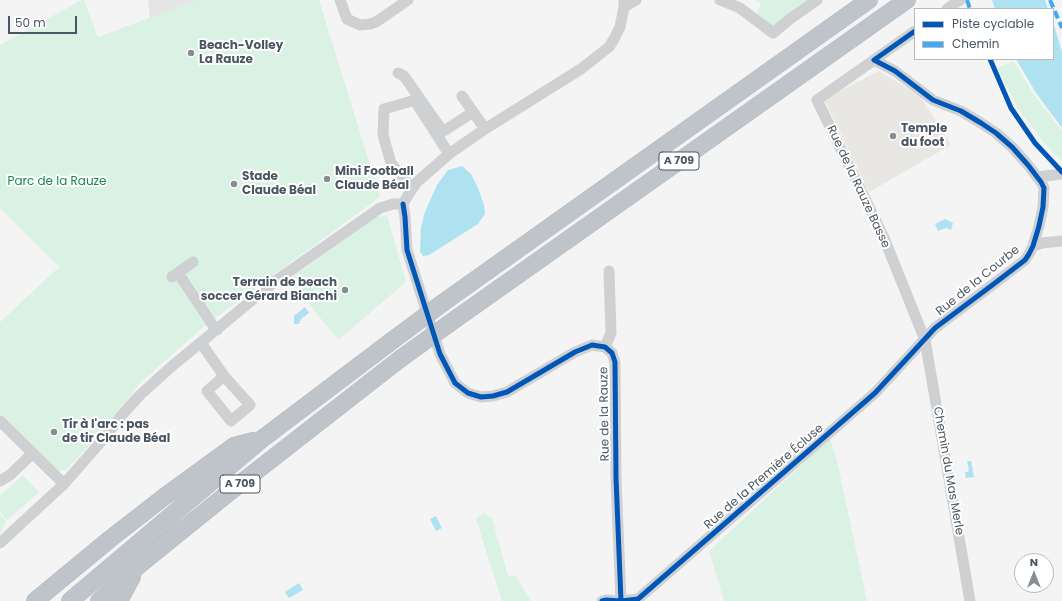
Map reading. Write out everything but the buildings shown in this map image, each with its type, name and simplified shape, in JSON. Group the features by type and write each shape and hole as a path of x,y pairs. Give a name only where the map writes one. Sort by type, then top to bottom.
{"highway":[{"name":"A 709","path":"70,601 262,439 392,340 870,0"},
{"name":"A 709","path":"99,601 138,566 232,490 400,359 907,0"},
{"path":"35,601 110,539 234,446 262,439"},
{"path":"119,601 138,566"}],"street":[{"path":"340,0 347,19 360,25 376,22 408,0"},
{"path":"609,271 611,333 605,346 592,345 575,352 507,392 493,396 481,397 468,393 455,383 440,354 407,250 403,204 412,189 426,174 449,154 485,129 581,69 601,53 614,39 620,27 624,4 636,0"},
{"path":"720,0 740,8 773,33 817,0"},
{"path":"948,8 960,0"},
{"path":"874,60 914,32"},
{"name":"Rue de la Courbe","path":"874,60 895,71 933,100 961,111 996,133 1012,147 1037,177 1044,188 1043,207 1033,246 1025,260 935,328 925,340"},
{"name":"Rue de la Rauze Basse","path":"874,60 817,100 884,238 925,340"},
{"path":"398,73 404,76 441,129 444,131 473,112"},
{"path":"462,96 485,129"},
{"path":"412,189 391,163 383,135 384,110 415,101 449,154"},
{"path":"1037,177 1062,174"},
{"path":"0,543 64,484 140,395 201,343 274,282 380,208 393,204 403,204"},
{"path":"1033,246 1042,243 1062,241"},
{"path":"192,262 175,275 217,330"},
{"name":"Rue de la Première Écluse","path":"602,601 638,599 875,393 925,340"},
{"name":"Chemin du Mas Merle","path":"925,340 970,601"},
{"path":"201,343 224,376"},
{"name":"Rue de la Rauze","path":"605,346 612,353 615,362 616,478 621,601"},
{"path":"0,421 64,484"},
{"path":"1,478 10,475 33,453"}],"shaded area":[{"path":"148,0 198,0 150,19"},
{"path":"879,71 920,96 951,145 869,192 824,99"}],"green space":[{"name":"Parc de la Rauze","path":"84,0 98,37 197,0 319,0 380,197 208,323 142,381 96,438 66,470 59,471 56,470 0,415 0,322 59,267 0,208 0,45"},
{"path":"755,0 810,0 773,27 757,15 761,3"},
{"path":"1014,61 1034,95 1062,131 1062,161 1045,144 1018,109 997,68"},
{"path":"387,215 406,282 338,340 289,279 376,217"},
{"path":"830,438 837,461 867,601 724,601 709,551"},
{"path":"23,475 39,492 7,520 0,512 0,496"},
{"path":"483,513 492,518 508,576 516,576 531,601 502,601 476,519"},
{"path":"0,514 6,521 0,534"}],"water":[{"path":"992,0 1045,0 1048,8 995,8"},
{"path":"1054,25 1062,52 1062,128 1036,93 1017,60 1054,60"},
{"path":"462,166 471,174 478,188 484,205 485,214 478,224 429,255 423,256 420,252 421,227 425,212 437,185 448,170"},
{"path":"945,219 953,223 951,230 946,228 938,231 935,224"},
{"path":"305,307 309,313 301,319 299,324 294,324 294,316"},
{"path":"967,461 971,461 974,477 966,478 965,472 968,472 969,470"},
{"path":"436,516 442,528 436,531 430,519"},
{"path":"299,583 303,590 289,598 285,592"}],"marked path":[{"path":"967,0 970,8"},
{"path":"1050,0 1053,8"},
{"path":"1054,9 1062,28"}],"cycle path":[{"path":"602,601 638,599 875,393 935,328 1025,260 1029,254 1039,226 1043,207 1044,188 1028,165 1012,147 996,133 961,111 933,100 895,71 874,60 914,32"},
{"path":"990,60 1011,108 1035,143 1062,172"},
{"path":"403,204 407,250 440,354 455,383 468,393 481,397 493,396 507,392 575,352 592,345 605,347 612,353 615,362 616,478 621,601"}],"place":[{"name":"Beach-Volley La Rauze","path":"191,53"},
{"name":"Temple du foot","path":"893,136"},
{"name":"Mini Football Claude Béal","path":"327,179"},
{"name":"Stade Claude Béal","path":"234,184"},
{"name":"Terrain de beach soccer Gérard Bianchi","path":"345,290"},
{"name":"Tir à l'arc : pas de tir Claude Béal","path":"54,432"}]}
